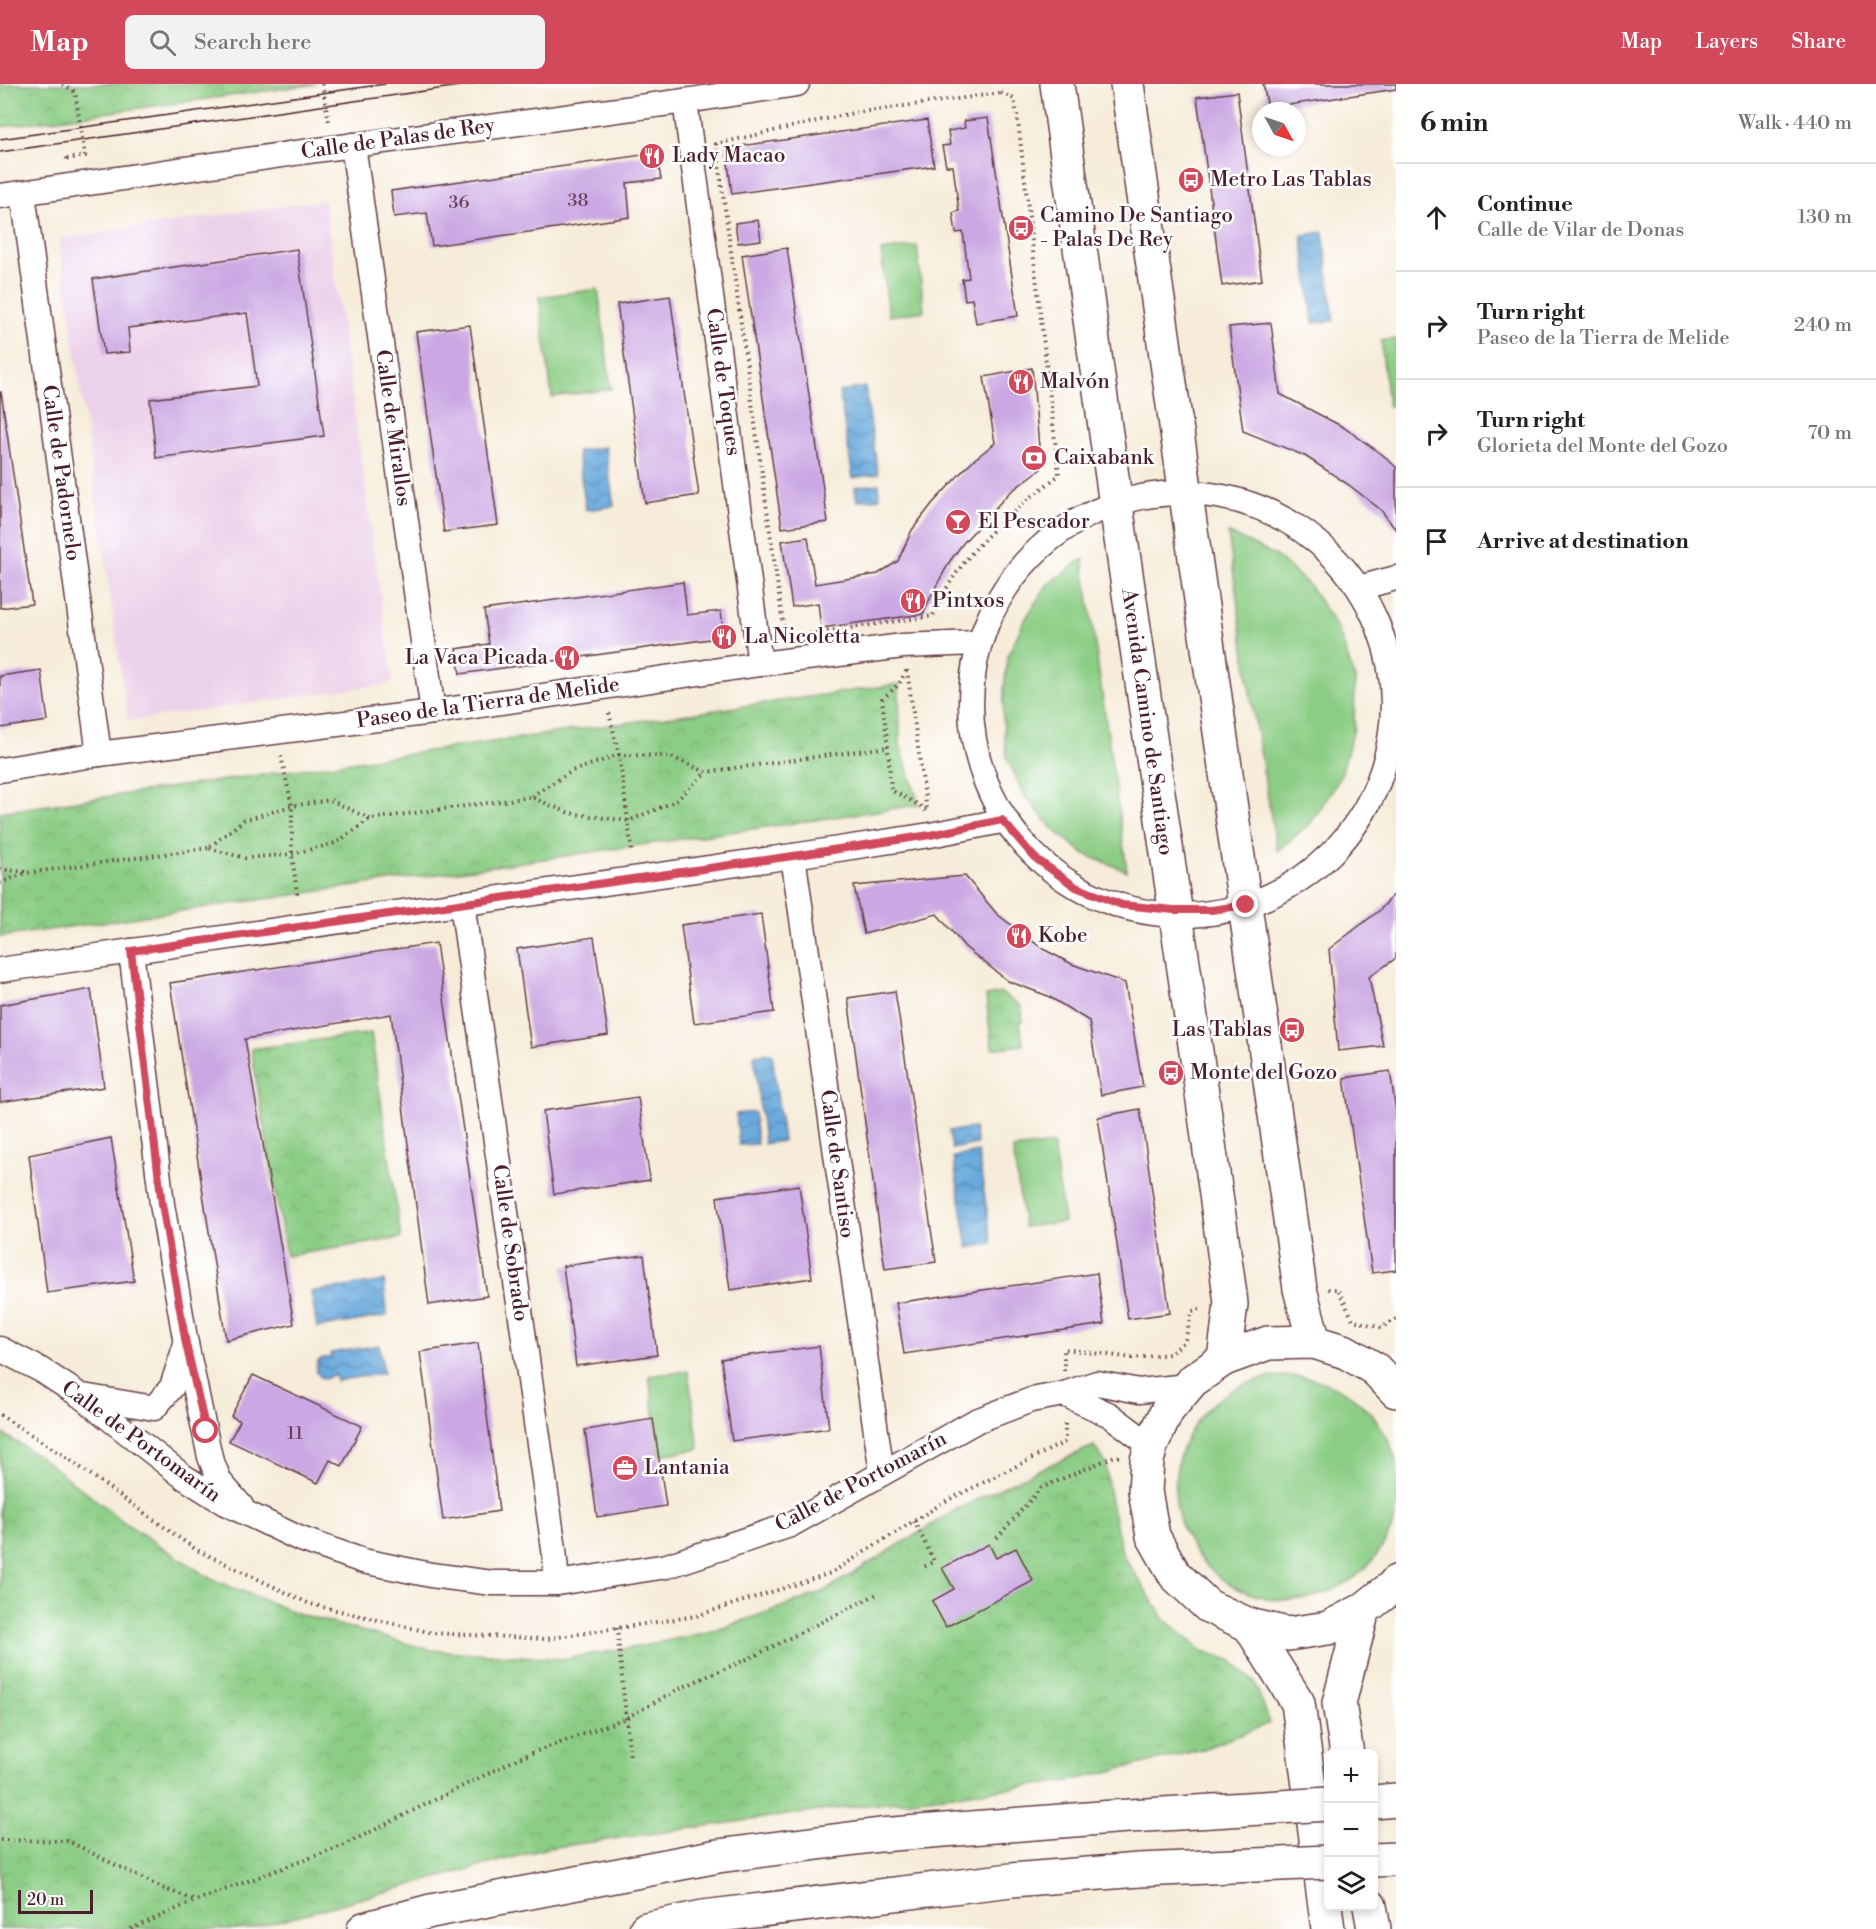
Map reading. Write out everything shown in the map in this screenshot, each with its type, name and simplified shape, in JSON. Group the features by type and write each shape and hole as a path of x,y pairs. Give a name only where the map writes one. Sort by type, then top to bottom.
{"main road":[{"name":"Avenida Camino de Santiago","path":"1057,84 1230,1295 1231,1304 1224,1359"},
{"path":"1127,84 1300,1289 1314,1342"},
{"path":"1389,1374 1346,1352 1314,1342 1268,1343 1224,1359 1192,1381 1167,1411 1149,1453 1145,1491 1153,1536 1175,1575 1208,1606 1249,1625 1288,1634 1328,1628 1363,1610 1396,1582"},
{"path":"1346,1749 1339,1703 1363,1610"},
{"path":"1249,1625 1298,1703 1328,1929"},
{"path":"1378,1802 1396,1800"},
{"path":"364,1929 431,1911 718,1856 880,1835 1113,1817 1324,1804"},
{"path":"1378,1860 1396,1858"},
{"path":"646,1929 703,1917 1011,1880 1139,1870 1324,1862"},
{"path":"1372,1911 1374,1929"}],"street":[{"name":"Calle de Palas de Rey","path":"11,194 797,84"},
{"name":"Calle de Toques","path":"685,101 760,664"},
{"name":"Calle de Mirallos","path":"353,145 433,712"},
{"name":"Calle de Padornelo","path":"11,194 99,754"},
{"path":"1186,496 1237,500 1286,518 1328,548 1362,587 1383,629 1395,676 1395,723 1391,769 1364,814 1333,852 1294,882 1246,905 1211,910 1174,910 1122,905 1076,887 1035,858 1002,820 975,765 967,704 976,643 1020,569 1078,520 1116,505 1186,496"},
{"path":"1362,587 1396,578"},
{"name":"Paseo de la Tierra de Melide","path":"0,770 99,754 433,712 760,664 903,646 976,643"},
{"path":"0,970 793,856 930,835 1002,820"},
{"name":"Calle de Santiso","path":"793,856 882,1473"},
{"name":"Calle de Sobrado","path":"462,903 557,1583"},
{"path":"131,951 162,1204 186,1344 210,1457 220,1482 250,1516"},
{"path":"81,1396 154,1408 172,1387 186,1344"},
{"name":"Calle de Portomarín","path":"0,1349 41,1370 81,1396 184,1477 250,1516 298,1538 363,1561 431,1575 492,1583 557,1583 667,1566 790,1525 976,1421 1031,1400 1064,1394 1096,1383 1139,1391 1188,1386"},
{"path":"1064,1394 1110,1415 1149,1453"}],"path":[{"path":"63,84 75,93 85,156 68,159 70,186"},
{"path":"319,123 329,122 322,84"},
{"path":"1000,93 1014,99 1059,475 1016,509 984,539 956,573 942,595 933,616 786,637 716,144 853,113 1000,93"},
{"path":"903,646 907,670 927,812 919,805 891,790 882,699 899,684 907,670"},
{"path":"609,713 619,755 632,853"},
{"path":"282,731 280,760 292,806 292,855 297,894"},
{"path":"0,883 26,873 208,848 245,858 292,855 336,843 370,819 531,797 572,771 619,755 669,756 706,772 888,747"},
{"path":"531,797 569,813 628,821 676,801 706,772"},
{"path":"208,848 244,820 292,806 330,800 370,819"},
{"path":"0,868 26,873"},
{"path":"997,1538 1041,1488 1115,1456 1149,1453"},
{"path":"914,1521 934,1561 924,1567"},
{"path":"131,1929 197,1900 342,1846 519,1758 626,1718 681,1688 756,1655 877,1594"},
{"path":"617,1628 630,1757"},
{"path":"0,1840 68,1841 162,1888 197,1900"}],"shaded area":[{"path":"324,200 393,683 128,721 59,239"}],"green space":[{"path":"0,84 317,84 0,127"},
{"path":"917,246 924,311 889,316 881,251"},
{"path":"598,289 611,389 552,397 539,297"},
{"path":"1396,339 1396,405 1388,406 1381,341"},
{"path":"1228,533 1276,556 1308,584 1338,629 1355,679 1354,729 1340,778 1311,823 1277,851 1250,692"},
{"path":"1083,559 1127,871 1084,854 1052,828 1024,795 1007,758 1003,720 1008,655 1024,621 1047,585"},
{"path":"899,684 900,745 919,805 0,937 0,812"},
{"path":"1001,993 1021,1006 1023,1021 1020,1022 1023,1045 992,1049 986,996"},
{"path":"371,1033 401,1238 286,1256 251,1049"},
{"path":"1053,1144 1064,1222 1024,1227 1013,1149"},
{"path":"688,1371 699,1449 660,1455 649,1376"},
{"path":"1287,1376 1330,1385 1349,1395 1366,1409 1380,1426 1390,1445 1399,1488 1390,1531 1380,1550 1366,1567 1349,1581 1330,1591 1287,1600 1244,1591 1225,1581 1208,1567 1194,1550 1184,1531 1175,1488 1184,1445 1194,1426 1208,1409 1225,1395 1244,1385"},
{"path":"0,1432 42,1458 128,1525 211,1579 299,1614 431,1650 562,1659 638,1647 717,1630 823,1592 957,1509 1094,1446 1105,1462 1123,1556 1165,1620 1203,1651 1230,1660 1255,1683 1270,1723 1203,1749 1070,1781 794,1814 548,1848 248,1929 0,1929"}],"water":[{"path":"1323,232 1334,321 1313,323 1302,235"},
{"path":"865,387 878,474 853,478 839,392"},
{"path":"605,447 614,506 586,510 577,451"},
{"path":"879,484 880,498 857,501 855,487"},
{"path":"772,1053 783,1141 764,1144 754,1055"},
{"path":"754,1112 757,1144 739,1145 736,1114"},
{"path":"974,1128 977,1144 952,1149 949,1131"},
{"path":"978,1152 992,1244 968,1248 953,1157"},
{"path":"384,1281 387,1316 317,1328 311,1292"},
{"path":"379,1345 384,1373 336,1381 335,1374 325,1379 316,1372 317,1362 323,1358 331,1358 330,1353"}],"building":[{"path":"1263,84 1396,84 1396,89 1306,102 1267,102"},
{"path":"1237,92 1262,280 1222,286 1197,97"},
{"path":"988,118 1018,316 976,323 972,299 965,300 962,279 969,278 963,232 956,233 953,213 959,211 953,166 946,166 942,146 950,145 948,131 965,128 964,121"},
{"path":"927,120 934,166 732,194 726,148"},
{"path":"656,153 661,179 627,183 630,217 432,246 427,213 394,217 391,191"},
{"path":"758,220 761,240 738,243 735,223"},
{"path":"787,248 828,522 782,528 742,255"},
{"path":"297,249 324,436 156,458 150,399 257,386 247,313 128,328 130,352 104,354 93,279"},
{"path":"670,296 699,495 645,503 617,304"},
{"path":"1271,323 1280,394 1343,427 1396,467 1396,530 1381,510 1349,485 1305,456 1243,431 1229,327"},
{"path":"470,325 498,525 444,532 416,332"},
{"path":"1032,368 1041,469 1009,493 964,542 950,561 923,614 821,628 818,603 792,607 782,541 808,537 815,584 878,574 898,561 912,530 932,504 971,462 995,443 984,377"},
{"path":"0,392 32,604 0,608"},
{"path":"683,582 687,615 721,611 724,637 460,674 456,649 489,644 484,610"},
{"path":"41,670 48,721 0,728 0,676"},
{"path":"965,876 997,914 1043,949 1072,964 1125,983 1143,1087 1101,1095 1089,1021 1048,996 1008,981 965,947 937,914 864,934 854,886"},
{"path":"1396,892 1396,958 1369,977 1383,1046 1338,1051 1329,949 1380,910"},
{"path":"761,914 774,1012 694,1023 681,925"},
{"path":"594,937 608,1035 531,1047 517,949"},
{"path":"436,943 487,1296 429,1305 391,1014 245,1039 294,1324 226,1340 170,983"},
{"path":"91,989 104,1087 0,1102 0,1005"},
{"path":"895,991 936,1262 885,1269 848,998"},
{"path":"1390,1071 1396,1111 1396,1270 1372,1273 1344,1078"},
{"path":"638,1097 650,1180 554,1194 543,1111"},
{"path":"1140,1109 1170,1313 1128,1319 1098,1117"},
{"path":"111,1138 134,1281 47,1293 29,1155"},
{"path":"799,1185 812,1278 730,1290 717,1197"},
{"path":"644,1255 657,1355 576,1366 563,1266"},
{"path":"1097,1273 1104,1324 904,1354 896,1303"},
{"path":"478,1343 499,1511 443,1520 420,1352"},
{"path":"819,1346 829,1428 732,1441 721,1359"},
{"path":"253,1375 362,1426 342,1466 330,1460 318,1483 229,1441 240,1421 231,1416"},
{"name":"Lantania","path":"653,1419 666,1506 597,1517 585,1430"},
{"path":"989,1544 996,1558 1016,1548 1033,1581 946,1627 932,1601 954,1589 942,1568"}],"tram line":[{"path":"0,139 385,84"},
{"path":"0,152 473,84"}],"place":[{"name":"Lady Macao","path":"652,156"},
{"name":"Metro Las Tablas","path":"1191,180"},
{"name":"Camino De Santiago - Palas De Rey","path":"1021,228"},
{"name":"Malvón","path":"1021,382"},
{"name":"Caixabank","path":"1034,458"},
{"name":"El Pescador","path":"958,522"},
{"name":"Pintxos","path":"913,601"},
{"name":"La Nicoletta","path":"724,637"},
{"name":"La Vaca Picada","path":"567,658"},
{"name":"Kobe","path":"1019,936"},
{"name":"Las Tablas","path":"1292,1030"},
{"name":"Monte del Gozo","path":"1171,1073"},
{"name":"Lantania","path":"625,1468"}],"route":[{"path":"206,1431 186,1344 162,1204 131,951 793,856 930,835 1002,820 1035,858 1076,887 1122,905 1174,910 1211,910 1246,905"}]}
